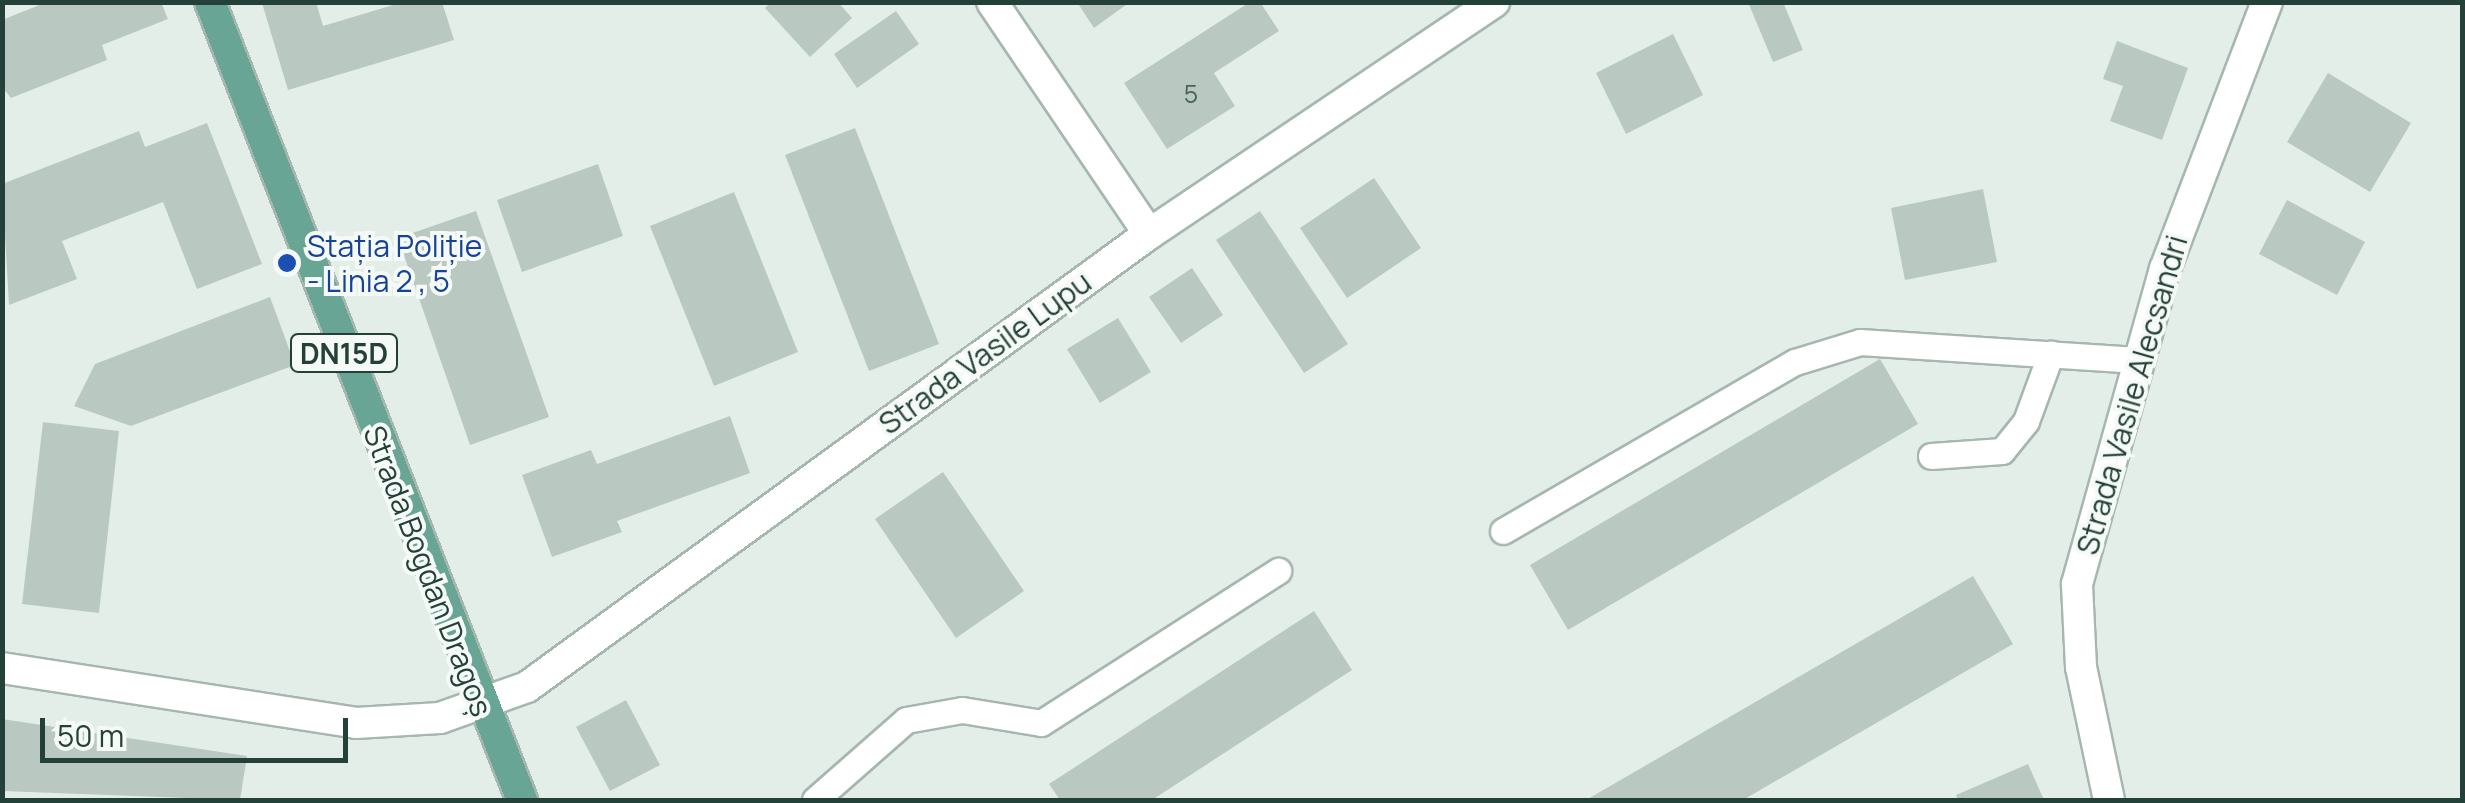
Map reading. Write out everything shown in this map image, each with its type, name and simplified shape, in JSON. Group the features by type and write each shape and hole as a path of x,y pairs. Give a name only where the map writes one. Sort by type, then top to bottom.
{"main road":[{"name":"Strada Bogdan Dragoș","path":"210,2 478,704 518,799"}],"street":[{"path":"992,2 1150,234"},
{"name":"Strada Vasile Lupu","path":"2,668 356,724 440,718 527,687 1150,234 1494,2"},
{"name":"Strada Vasile Alecsandri","path":"2109,800 2081,667 2077,584 2137,360 2267,2"}],"lane":[{"path":"1503,531 1795,362 1860,342 2137,360"},
{"path":"1931,456 2002,451 2026,421 2051,353"},
{"path":"814,800 906,720 962,710 1041,723 1278,571"}],"building":[{"path":"47,2 161,2 168,19 102,45 107,60 11,98 2,87 2,20"},
{"path":"316,2 323,26 403,2 442,2 454,40 288,90 262,3"},
{"path":"771,2 838,2 852,18 810,57 765,8"},
{"path":"1077,2 1130,2 1094,28"},
{"path":"1250,2 1260,2 1279,31 1214,73 1235,106 1167,149 1124,83"},
{"path":"1748,2 1783,2 1803,50 1773,62"},
{"path":"896,11 919,44 857,88 834,54"},
{"path":"1673,34 1703,95 1626,134 1596,73"},
{"path":"2117,41 2188,68 2162,140 2110,121 2123,86 2103,79"},
{"path":"2328,73 2411,123 2370,192 2287,142"},
{"path":"207,123 262,264 197,289 163,202 62,241 77,279 9,305 2,184 139,131 145,147"},
{"path":"855,128 939,344 869,371 785,155"},
{"path":"598,164 623,236 522,272 497,200"},
{"path":"1374,178 1421,248 1347,298 1300,228"},
{"path":"1983,189 1997,262 1905,280 1891,208"},
{"path":"734,192 798,352 714,386 650,226"},
{"path":"2287,200 2365,242 2337,295 2259,254"},
{"path":"476,211 549,417 470,445 398,238"},
{"path":"1260,211 1348,344 1304,373 1216,240"},
{"path":"1192,268 1223,315 1181,343 1149,297"},
{"path":"270,297 295,365 131,426 74,406 95,364"},
{"path":"1118,318 1151,372 1100,403 1067,349"},
{"path":"1880,359 1918,424 1568,630 1530,565"},
{"path":"730,416 750,473 617,521 622,532 552,557 522,475 591,450 597,464"},
{"path":"43,422 119,431 99,613 22,604"},
{"path":"943,472 1024,591 956,638 875,519"},
{"path":"1973,576 2013,644 1743,800 1586,800"},
{"path":"1314,611 1352,670 1152,800 1060,800 1049,784"},
{"path":"626,700 660,765 610,791 576,727"},
{"path":"2,719 247,756 240,800 2,791"},
{"path":"2028,764 2044,800 1958,800 1956,795"}],"place":[{"name":"Stația Poliție - Linia 2 , 5","path":"287,263"}]}
